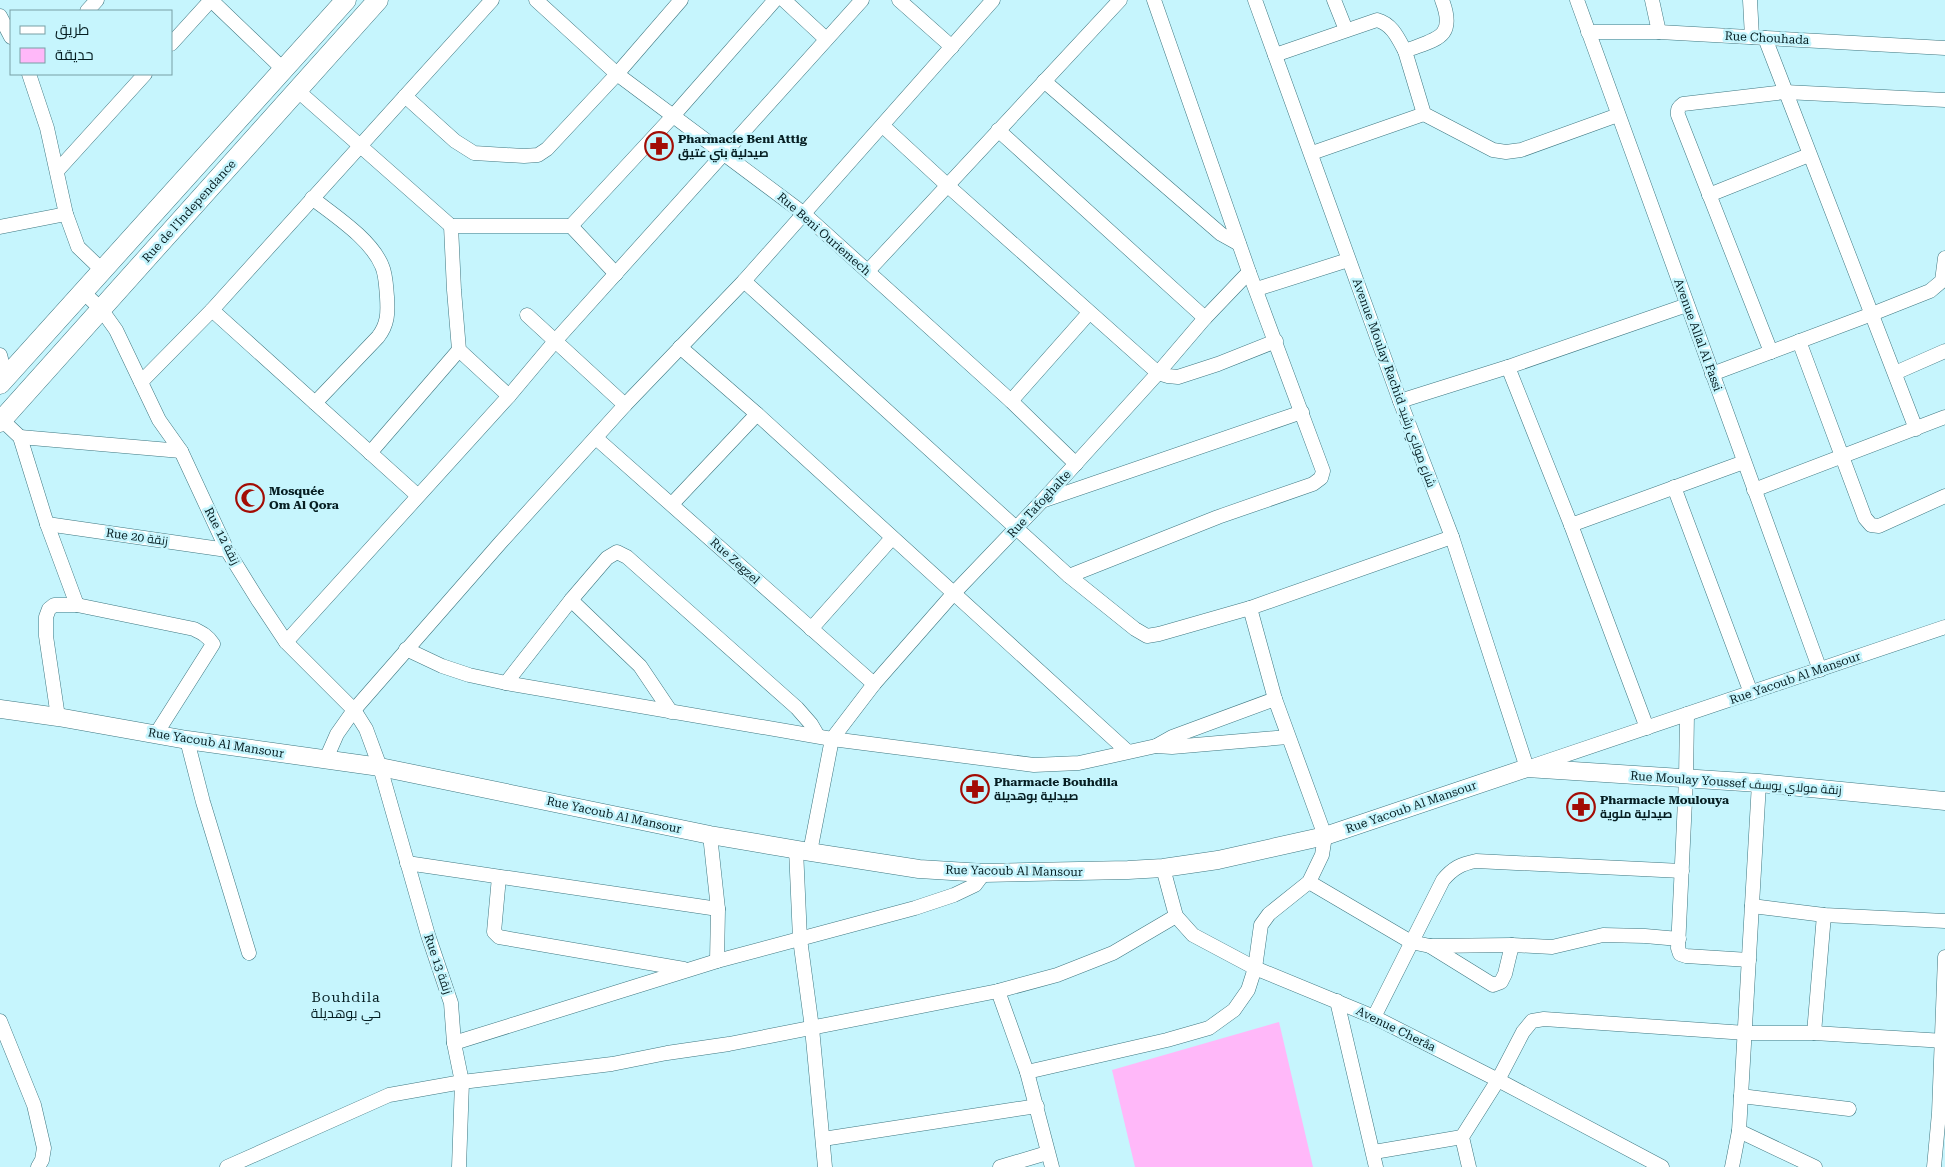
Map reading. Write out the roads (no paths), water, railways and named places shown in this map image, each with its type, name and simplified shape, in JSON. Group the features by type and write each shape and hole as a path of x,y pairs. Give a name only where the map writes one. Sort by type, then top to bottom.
{"main road":[{"name":"Rue de l'Independance","path":"3,381 346,0"},
{"name":"Rue de l'Independance","path":"1,420 378,0"}],"street":[{"path":"88,10 97,0"},
{"path":"172,43 211,0 284,70"},
{"path":"141,382 212,310 492,0"},
{"name":"Rue Beni Ouriemech","path":"536,0 617,74 803,213 1011,400 1076,464"},
{"path":"405,96 455,141 474,153 538,155 547,149 617,74 681,0"},
{"path":"571,226 775,0"},
{"path":"784,0 826,39"},
{"path":"286,642 417,495 509,396 556,340 862,0"},
{"path":"899,0 952,47"},
{"path":"326,759 337,734 354,710 406,649 625,405 744,281 994,0"},
{"path":"868,271 1120,0"},
{"path":"1068,576 1218,517 1314,484 1321,478 1323,471 1257,289 1249,272 1154,0"},
{"name":"Avenue Moulay Rachid شارع مولاي رشيد","path":"1255,0 1312,153 1348,260 1452,537 1527,768"},
{"path":"1334,0 1346,30"},
{"name":"Avenue Allal Al Fassi","path":"1577,0 1820,670"},
{"path":"1652,0 1660,32"},
{"path":"1750,0 1759,37 1785,92 1916,429"},
{"path":"1405,50 1440,38 1445,32 1447,15 1444,1"},
{"path":"0,16 10,35"},
{"path":"1275,55 1377,20 1382,22 1394,30 1405,50 1424,114 1493,150 1506,152 1521,150 1618,115"},
{"name":"Rue Chouhada","path":"1588,32 1660,32 1945,48"},
{"path":"29,75 47,128 66,214 78,247 102,270"},
{"path":"57,171 143,75"},
{"path":"1044,81 1220,234 1239,244"},
{"path":"298,91 451,226 571,226 616,274"},
{"path":"1770,352 1678,115 1679,107 1683,104 1785,92 1945,100"},
{"path":"1312,153 1424,114"},
{"path":"883,126 1158,373 1178,377 1218,364 1276,341"},
{"path":"998,130 1205,318"},
{"path":"1709,195 1809,155"},
{"path":"312,198 364,240 376,254 385,278 388,317 384,329 378,337 315,403"},
{"path":"0,227 66,214"},
{"path":"451,226 459,350 509,396"},
{"path":"1712,374 1930,291 1942,281 1945,258"},
{"path":"1257,289 1348,260"},
{"name":"Rue Tafoghalte","path":"832,739 874,684 954,594 1076,464 1205,318 1249,272"},
{"path":"744,281 1068,576 1135,629 1147,636 1250,608 1452,537"},
{"name":"Rue 12 زنقة","path":"83,292 102,309 116,330 159,420 181,451 227,550 286,642 354,710 366,729 380,767"},
{"path":"1400,401 1508,367 1687,305"},
{"path":"212,310 417,495"},
{"path":"1011,400 1089,313"},
{"path":"527,315 625,405"},
{"path":"1798,342 1865,518 1871,525 1879,526 1945,496"},
{"path":"680,347 757,414 1127,751"},
{"path":"370,453 459,350"},
{"path":"1895,373 1945,351"},
{"path":"0,356 3,381"},
{"path":"1508,367 1572,525 1647,728"},
{"path":"1042,501 1302,412"},
{"path":"672,504 757,414"},
{"path":"1754,490 1945,417"},
{"path":"1,420 20,437 47,524 77,605"},
{"path":"20,437 181,451"},
{"name":"Rue Zegzel","path":"596,438 874,684"},
{"path":"1572,525 1744,462"},
{"path":"1674,487 1751,693"},
{"name":"Rue 20 زنقة","path":"47,524 227,550"},
{"path":"811,628 892,538"},
{"path":"506,683 571,600 607,558 617,552 627,557 797,708 811,724 818,736"},
{"path":"571,600 640,666 670,712"},
{"path":"58,717 46,636 46,617 49,609 54,605 77,605 194,628 212,642 213,644 156,734"},
{"path":"1026,1072 1167,1040 1209,1028 1234,1010 1248,990 1255,968 1261,925 1269,914 1309,882 1322,855 1325,836 1275,699 1250,608"},
{"name":"Rue Yacoub Al Mansour","path":"0,709 58,717 187,740 380,767 710,835 919,869 984,873 1093,872 1163,868 1227,858 1325,836 1945,627"},
{"path":"406,649 442,666 468,675 506,683 832,739 1034,765 1079,763 1156,746 1172,747 1288,737"},
{"path":"1156,746 1172,737 1275,699"},
{"path":"1687,714 1678,948 1680,954 1686,956 1750,960"},
{"path":"825,1167 812,1028 800,939 803,850 832,739"},
{"path":"187,740 203,802 249,953"},
{"name":"Rue 13 زنقة","path":"380,767 428,935 451,1003 454,1043 462,1082 459,1167"},
{"name":"Rue Moulay Youssef زنقة مولاي يوسف","path":"1527,768 1759,783 1945,801"},
{"path":"1732,1167 1739,1131 1746,1033 1759,783"},
{"path":"710,835 718,909 717,961"},
{"path":"1374,1017 1443,880 1452,870 1462,864 1476,860 1682,871"},
{"path":"407,863 718,909"},
{"name":"Avenue Cherâa","path":"1163,868 1176,916 1193,935 1255,968 1374,1017 1662,1167"},
{"path":"454,1043 717,961 915,908 954,895 975,885 984,873"},
{"path":"498,877 494,932 499,937 688,970"},
{"path":"1309,882 1411,942 1430,946 1512,945 1552,947 1603,936 1646,936 1679,939"},
{"path":"1752,906 1824,915 1945,921"},
{"path":"1814,1033 1824,915"},
{"path":"227,1167 389,1095 462,1082 612,1064 924,1008 1057,975 1113,953 1176,916"},
{"path":"1430,946 1493,984 1501,982 1505,974 1512,945"},
{"path":"1934,1167 1942,1113 1945,958"},
{"path":"998,991 1037,1106 1052,1167"},
{"path":"1337,1001 1376,1167"},
{"path":"1374,1152 1462,1136 1498,1080 1523,1032 1532,1021 1544,1019 1746,1033 1814,1033 1943,1041"},
{"path":"0,1021 34,1105 44,1148 42,1160 38,1167"},
{"path":"1741,1096 1849,1109"},
{"path":"823,1139 1037,1106"},
{"path":"1739,1131 1815,1167"},
{"path":"1462,1136 1471,1166"},
{"path":"1000,1167 1048,1153"}],"place":[{"name":"Pharmacie Beni Attig صيدلية بني عتيق","path":"659,146"},
{"name":"Mosquée Om Al Qora","path":"250,498"},
{"name":"Pharmacie Bouhdila صيدلية بوهديلة","path":"975,789"},
{"name":"Pharmacie Moulouya صيدلية ملوية","path":"1581,807"}],"district":[{"name":"Bouhdila حي بوهديلة","path":"346,1006"}]}
